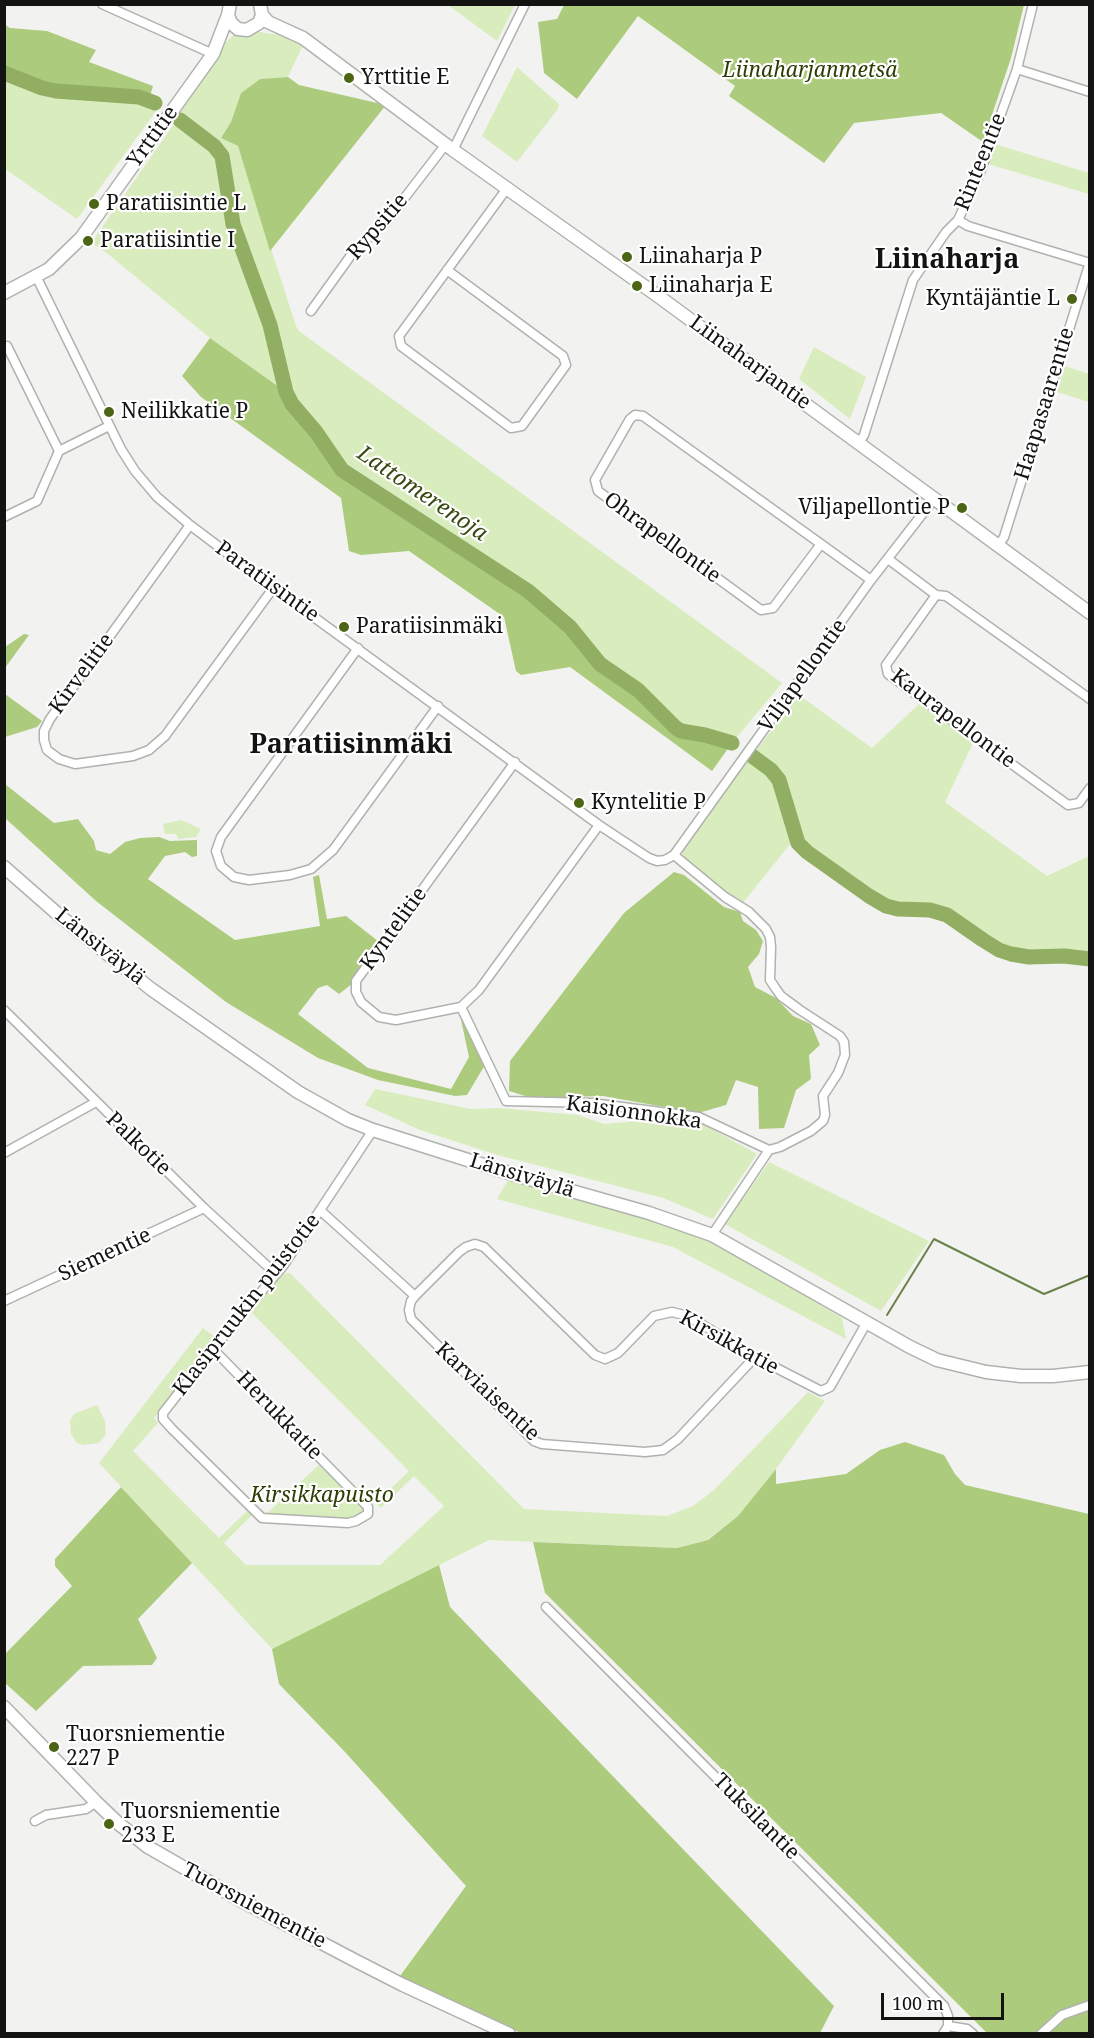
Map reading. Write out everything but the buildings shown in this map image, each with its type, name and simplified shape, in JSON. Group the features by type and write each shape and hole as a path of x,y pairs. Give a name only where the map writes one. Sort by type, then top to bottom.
{"main road":[{"name":"Yrttitie","path":"215,50 229,10"},
{"path":"229,10 231,23 238,29"},
{"name":"Liinaharjantie","path":"261,10 268,22 303,38 1089,613"},
{"path":"252,29 259,23 261,10"},
{"name":"Yrttitie","path":"4,292 49,269 81,238 215,50 238,29"},
{"name":"Liinaharjantie","path":"238,29 291,33"},
{"name":"Länsiväylä","path":"4,867 60,916 151,989 298,1092 373,1131 649,1213 712,1235 922,1353 969,1369 1021,1376 1053,1376 1089,1371"},
{"name":"Tuorsniementie","path":"4,1707 96,1803 148,1847 204,1880 403,1985 509,2034"}],"street":[{"path":"102,4 215,50"},
{"name":"Rypsitie","path":"311,311 354,251 386,222 450,147 525,4"},
{"name":"Rinteentie","path":"859,443 864,435 913,279 946,232 958,220 981,170 1017,69 1033,4"},
{"path":"1017,69 1089,92"},
{"path":"447,270 563,356 566,365 522,426 512,428 400,346 399,336 447,270 508,188"},
{"path":"958,220 968,226 1089,263"},
{"name":"Haapasaarentie","path":"999,545 1004,537 1089,263"},
{"name":"Paratiisintie","path":"36,276 121,449 157,498 190,525 599,825 649,858 665,861 674,855"},
{"path":"7,346 59,451"},
{"name":"Ohrapellontie","path":"821,544 773,608 761,610 598,491 595,480 630,419 635,415 643,416 872,580"},
{"path":"4,517 37,501 59,451 109,426"},
{"name":"Viljapellontie","path":"674,855 872,580 934,498"},
{"name":"Kirvelitie","path":"190,525 50,719 44,731 44,740 47,750 59,759 75,764 133,756 148,750 165,736 274,587"},
{"path":"888,559 936,595 946,596 1089,699"},
{"name":"Kaurapellontie","path":"936,595 886,665 888,674 1068,805 1079,803 1089,788"},
{"path":"358,648 221,837 216,851 221,866 234,877 249,880 311,869 333,850 438,706"},
{"name":"Kyntelitie","path":"461,1007 396,1020 379,1017 361,1002 356,992 356,981 515,762"},
{"path":"461,1007 479,990 599,825"},
{"path":"674,855 725,897 749,912 766,929 771,947 770,980 776,989 781,996 840,1036 844,1042 845,1055 838,1073 823,1096 825,1115 823,1121 811,1131 780,1147 769,1150 712,1235"},
{"name":"Kaisionnokka","path":"461,1007 506,1101 592,1103 699,1117 769,1150"},
{"name":"Palkotie","path":"4,1010 204,1208 276,1274"},
{"path":"4,1153 96,1102"},
{"name":"Klasipruukin puistotie","path":"163,1419 163,1413 276,1274 321,1211 373,1131"},
{"name":"Siementie","path":"4,1301 204,1208"},
{"path":"321,1211 415,1296"},
{"name":"Kirsikkatie","path":"415,1296 459,1252 466,1246 475,1244 484,1247 595,1355 605,1359 618,1353 654,1316 672,1312 688,1316 755,1358 817,1390 827,1389 836,1378 867,1322"},
{"name":"Karviaisentie","path":"415,1296 409,1310 411,1319 534,1441 543,1444 645,1452 663,1450 678,1439 755,1358"},
{"name":"Herukkatie","path":"163,1419 262,1518 348,1523 368,1514 368,1507 213,1349"},
{"name":"Tuksilantie","path":"546,1607 944,2006 948,2016 946,2030"},
{"path":"35,1821 46,1815 86,1809 96,1803"},
{"path":"1041,2034 1062,2015 1089,2005"},
{"path":"946,2030 966,2029 973,2034"}],"green space":[{"path":"514,4 515,5 497,41 448,5"},
{"name":"Liinaharjanmetsä","path":"564,4 1024,5 1011,58 983,142 941,113 854,123 824,163 729,96 735,86 638,16 577,99 544,73 538,22 557,19"},
{"path":"4,24 10,28 47,31 96,50 89,62 153,86 150,96 43,85 5,70"},
{"path":"251,30 270,34 291,34 302,47 288,77 260,79 241,93 231,122 221,138 238,146 299,331 782,683 732,743 676,728 638,690 600,664 570,627 528,591 342,470 316,432 292,404 286,392 210,338 103,250 91,243 176,121 195,132 178,117 213,54 238,31"},
{"path":"517,67 559,104 558,109 517,162 482,136"},
{"path":"5,76 47,92 118,98 148,105 157,110 77,219 5,169"},
{"path":"288,77 299,85 386,105 270,251 238,146 221,138 231,122 241,93 260,79"},
{"path":"995,144 1089,173 1089,194 988,164"},
{"path":"210,338 286,392 292,404 316,432 342,470 528,591 570,627 600,664 638,690 676,728 732,743 712,771 570,667 521,675 516,671 504,617 409,551 361,555 349,551 341,498 201,397 182,376"},
{"path":"814,347 866,377 850,419 799,379"},
{"path":"1065,366 1089,374 1089,402 1057,392"},
{"path":"24,634 29,635 5,668 5,647"},
{"path":"5,694 42,721 37,727 5,737"},
{"path":"799,695 872,748 919,704 973,743 945,802 1047,876 1089,856 1089,955 1055,951 1029,952 1005,948 984,936 954,913 934,907 899,906 877,898 805,846 800,838 789,796 781,778 770,765 754,753"},
{"path":"748,760 775,782 791,843 742,904 684,859 682,850"},
{"path":"5,784 54,823 78,819 94,841 96,850 110,854 125,842 140,838 159,837 170,841 197,840 197,856 192,857 185,852 165,856 148,879 235,940 320,926 313,877 319,875 327,919 346,916 378,941 352,984 339,994 327,985 318,988 298,1014 368,1068 451,1089 469,1057 460,1015 462,1015 485,1065 467,1095 455,1096 378,1080 318,1058 226,1002 96,901 5,818"},
{"path":"181,820 201,829 196,837 178,839 176,834 165,834 163,824"},
{"path":"674,872 684,875 724,907 740,912 743,921 756,930 763,941 759,954 748,967 755,987 776,998 793,1016 811,1024 820,1045 809,1055 811,1079 796,1090 784,1128 759,1129 758,1087 736,1080 726,1105 698,1113 603,1096 532,1098 509,1091 510,1061 624,913"},
{"path":"375,1089 471,1109 499,1108 578,1115 604,1124 650,1120 704,1125 757,1154 713,1219 663,1198 494,1154 420,1130 365,1105"},
{"path":"769,1162 929,1241 881,1311 725,1224"},
{"path":"508,1180 664,1223 703,1237 842,1318 846,1339 673,1247 497,1199"},
{"path":"290,1273 524,1509 667,1516 693,1506 714,1490 808,1392 825,1401 776,1469 738,1516 707,1540 677,1548 489,1540 272,1649 99,1463 203,1328 216,1338 154,1418 158,1423 133,1451 219,1538 248,1510 252,1515 224,1543 246,1565 380,1565 444,1506 414,1476 381,1508 376,1503 409,1471 251,1312 283,1274"},
{"path":"97,1405 105,1421 106,1434 99,1443 83,1445 77,1443 71,1434 70,1421 74,1414"},
{"path":"905,1442 944,1455 955,1474 965,1485 1089,1514 1089,2033 987,2033 545,1593 533,1542 677,1548 708,1540 738,1516 776,1469 776,1484 846,1474 880,1450"},
{"name":"Kirsikkapuisto","path":"323,1461 368,1507 356,1521 262,1518"},
{"path":"121,1487 192,1563 138,1619 157,1658 152,1665 83,1666 36,1711 5,1683 5,1654 72,1586 55,1566 55,1559"},
{"path":"439,1565 450,1607 834,2006 820,2033 521,2033 400,1976 466,1886 345,1752 279,1684 272,1649"}],"waterway":[{"name":"Lattomerenoja","path":"4,73 56,91 139,97 155,103"},
{"name":"Lattomerenoja","path":"180,120 214,146 222,156 233,224 270,325 286,392 292,404 316,432 342,470 528,591 570,627 600,664 638,690 676,728 732,743"},
{"name":"Lattomerenoja","path":"752,756 771,770 779,780 798,843 807,852 869,896 886,906 898,909 930,910 947,915 999,950 1011,954 1029,957 1064,956 1090,959"},
{"path":"887,1315 934,1239 1044,1294 1090,1275"}],"place":[{"name":"Yrttitie E","path":"349,78"},
{"name":"Paratiisintie L","path":"94,204"},
{"name":"Paratiisintie I","path":"88,241"},
{"name":"Liinaharja P","path":"627,257"},
{"name":"Liinaharja E","path":"637,286"},
{"name":"Kyntäjäntie L","path":"1072,299"},
{"name":"Neilikkatie P","path":"109,412"},
{"name":"Viljapellontie P","path":"962,508"},
{"name":"Paratiisinmäki","path":"344,627"},
{"name":"Kyntelitie P","path":"579,803"},
{"name":"Tuorsniementie 227 P","path":"54,1747"},
{"name":"Tuorsniementie 233 E","path":"109,1824"}],"district":[{"name":"Liinaharja","path":"947,260"},
{"name":"Paratiisinmäki","path":"351,745"}]}
